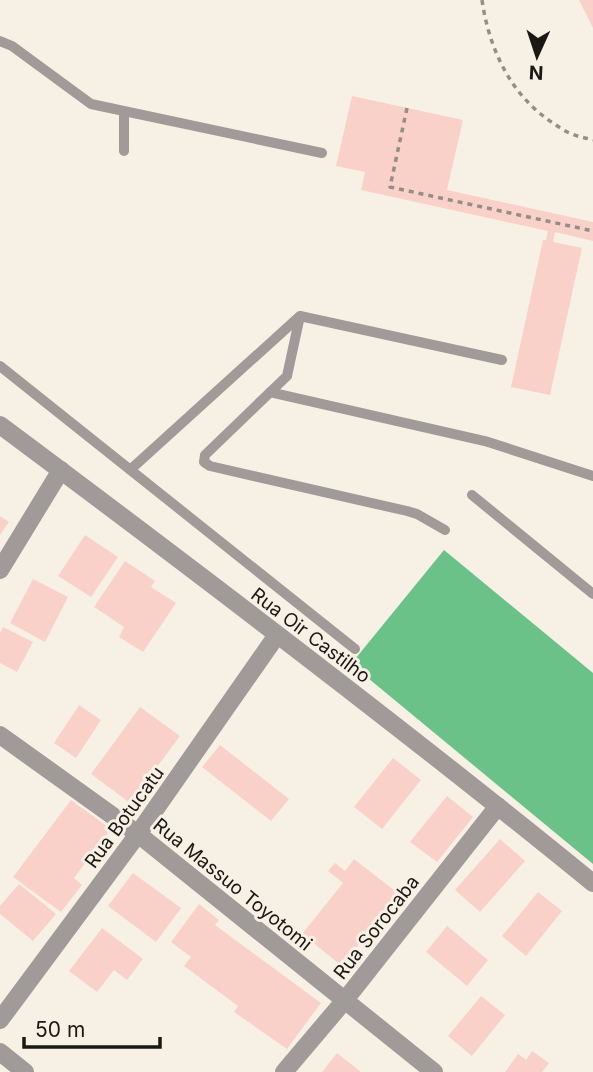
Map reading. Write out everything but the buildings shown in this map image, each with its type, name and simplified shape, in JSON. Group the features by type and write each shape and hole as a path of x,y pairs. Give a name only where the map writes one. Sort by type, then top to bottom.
{"street":[{"name":"Rua Oir Castilho","path":"0,425 277,635 593,883"},
{"path":"0,570 61,470"},
{"name":"Rua Botucatu","path":"0,1020 138,834 277,635"},
{"name":"Rua Massuo Toyotomi","path":"0,735 138,834 434,1072"},
{"name":"Rua Sorocaba","path":"284,1072 345,1000 498,806"},
{"path":"0,1052 25,1072"}],"lane":[{"path":"0,41 12,46 91,104 322,153"},
{"path":"124,112 124,151"},
{"path":"300,316 502,360"},
{"path":"300,316 287,376 205,455 204,462 210,466 407,511 445,530"},
{"path":"130,470 300,316"},
{"path":"0,366 355,649"},
{"path":"270,393 485,441 593,476"},
{"path":"472,495 593,594"}],"path":[{"path":"482,0 486,25 496,53 512,84 538,114 570,134 593,140"},
{"path":"407,108 390,187 593,231"}],"green space":[{"path":"444,550 593,673 593,864 351,664"}]}
